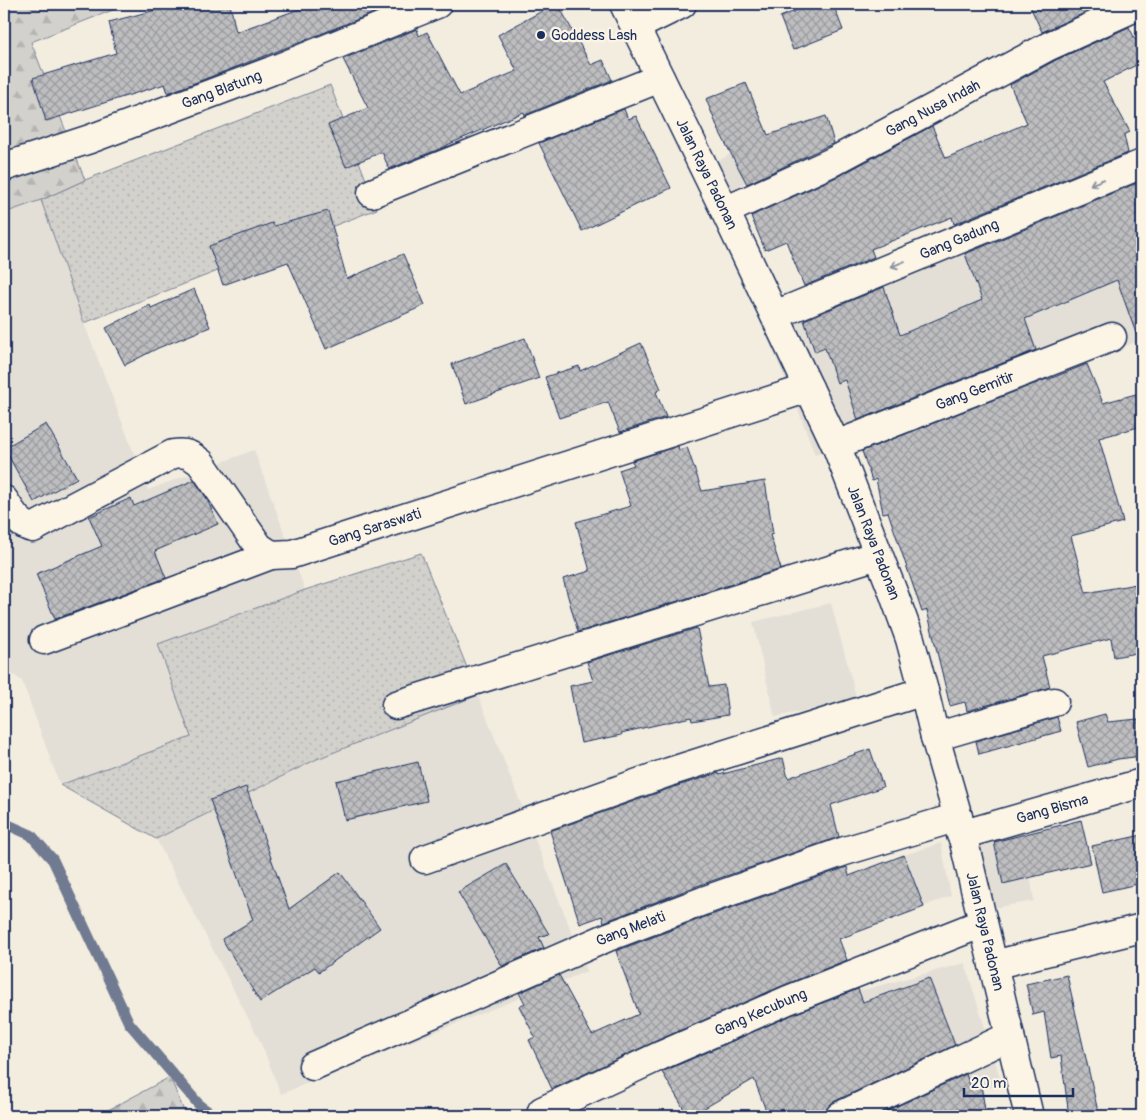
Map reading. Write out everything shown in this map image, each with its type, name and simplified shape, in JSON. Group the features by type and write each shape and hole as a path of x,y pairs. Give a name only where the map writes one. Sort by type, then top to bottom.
{"street":[{"name":"Gang Blatung","path":"4,167 90,139 272,71 437,4"},
{"path":"630,15 682,4"},
{"name":"Gang Nusa Indah","path":"725,212 834,161 1049,46 1142,4"},
{"name":"Jalan Raya Padonan","path":"630,15 836,445 893,592 910,639 960,826 1029,1116"},
{"path":"372,193 660,78"},
{"name":"Gang Gadung","path":"775,315 1142,164"},
{"name":"Gang Gemitir","path":"836,445 1112,337"},
{"name":"Gang Saraswati","path":"44,640 271,555 292,554 809,388"},
{"path":"4,500 20,523 33,528 174,454 182,453 191,455 201,463 259,547 271,555"},
{"path":"396,705 878,556"},
{"path":"425,860 669,772 924,691"},
{"path":"935,737 1054,702"},
{"name":"Gang Bisma","path":"960,826 1142,783"},
{"name":"Gang Melati","path":"313,1066 608,937 686,907 845,851 960,826"},
{"name":"Gang Kecubung","path":"542,1111 662,1054 788,1000 983,923"},
{"path":"993,965 1142,928"},
{"path":"840,1116 1010,1036"}],"shaded area":[{"path":"759,137 775,165 713,202 696,174"},
{"path":"1142,182 1142,340 815,455 796,404 758,316"},
{"path":"4,195 10,211 41,200 84,323 148,490 254,450 305,590 158,644 192,737 60,785 22,681 4,668"},
{"path":"831,603 857,700 775,717 753,622"},
{"path":"478,695 587,971 281,1094 260,1041 156,839 317,759"},
{"path":"1023,826 1034,901 988,909 977,836"},
{"path":"941,843 951,896 886,921 864,868"},
{"path":"965,963 1002,1084 881,1116 848,994"}],"green space":[{"path":"4,4 128,4 31,42 85,180 41,200 10,211 4,195"},
{"path":"330,85 377,209 84,323 41,200 85,180"},
{"path":"421,553 478,695 317,759 156,839 60,785 191,737 158,644 305,590"},
{"path":"170,1077 186,1116 97,1116"}],"building":[{"path":"179,4 230,4 236,32 313,4 396,4 168,93 165,84 46,121 33,78 116,53 109,22"},
{"path":"558,4 591,65 603,60 612,80 525,115 524,112 389,169 382,152 346,167 328,125 368,108 343,59 417,29 419,36 427,32 460,95 517,71 498,35"},
{"path":"813,4 833,4 843,30 793,50 780,17"},
{"path":"1029,4 1105,4 1042,32"},
{"path":"1129,27 1142,53 1142,62 1103,82 1130,132 1124,135 1128,153 954,224 952,217 871,249 874,257 804,286 786,241 765,250 751,216 841,175 932,126 946,158 1027,123 1010,85 1056,60"},
{"path":"746,83 768,135 826,116 834,143 747,184 719,131 706,99"},
{"path":"624,109 628,119 636,116 671,188 582,231 539,143"},
{"path":"1137,183 1142,203 1142,338 1138,339 1117,280 1025,319 1036,350 858,420 845,380 837,383 825,348 815,352 804,320 884,287 900,335 982,300 965,254"},
{"path":"328,211 347,279 403,254 425,305 326,349 288,262 223,285 209,246 272,223 274,226"},
{"path":"194,289 210,327 158,348 125,365 106,328 150,305 151,308"},
{"path":"525,338 539,378 466,404 452,364"},
{"path":"641,343 661,389 656,392 666,417 620,432 608,402 559,418 545,377 579,366 580,371"},
{"path":"1087,364 1103,403 1136,394 1142,426 1099,438 1123,522 1071,536 1086,593 1142,583 1142,652 1114,657 1111,638 1042,656 1050,687 967,711 965,702 950,706 927,610 922,612 888,512 883,513 876,479 872,481 862,451"},
{"path":"46,424 77,478 34,502 4,448"},
{"path":"678,446 679,450 687,447 702,491 765,481 773,534 770,535 781,569 578,632 563,579 590,571 576,522 631,506 619,470 634,465 632,461"},
{"path":"194,480 206,497 218,524 155,551 166,578 55,619 36,574 102,546 89,517 131,498 134,506"},
{"path":"697,628 709,687 724,685 728,715 692,721 691,717 621,733 622,735 581,743 570,686 593,681 587,662"},
{"path":"1105,714 1108,722 1138,719 1142,756 1118,759 1088,767 1076,722"},
{"path":"1057,717 1061,731 979,754 976,741"},
{"path":"870,749 883,787 831,805 839,837 697,886 604,922 602,916 580,924 550,831 719,773 719,775 783,758 788,778"},
{"path":"418,762 427,801 345,820 336,781"},
{"path":"246,787 289,909 340,872 380,928 319,972 315,967 260,1002 222,939 253,920 210,800"},
{"path":"1081,820 1091,863 1003,884 994,842"},
{"path":"1142,835 1142,883 1102,892 1092,846"},
{"path":"904,855 924,907 839,939 847,960 656,1041 552,1089 529,1040 535,1037 519,1006 525,1003 519,993 559,975 592,1035 639,1014 616,951 847,867 849,876"},
{"path":"506,864 549,934 539,937 544,948 502,966 458,892"},
{"path":"1067,975 1099,1116 1069,1116 1061,1056 1051,1058 1044,1012 1033,1015 1026,984"},
{"path":"929,978 955,1045 833,1102 827,1108 825,1116 768,1116 754,1079 688,1116 662,1072 794,1014 858,989 863,1002"},
{"path":"966,1074 970,1086 981,1085 986,1116 876,1116"}],"waterway":[{"path":"4,823 31,835 53,860 129,1023 201,1107 215,1116"}],"place":[{"name":"Goddess Lash","path":"541,35"}]}
